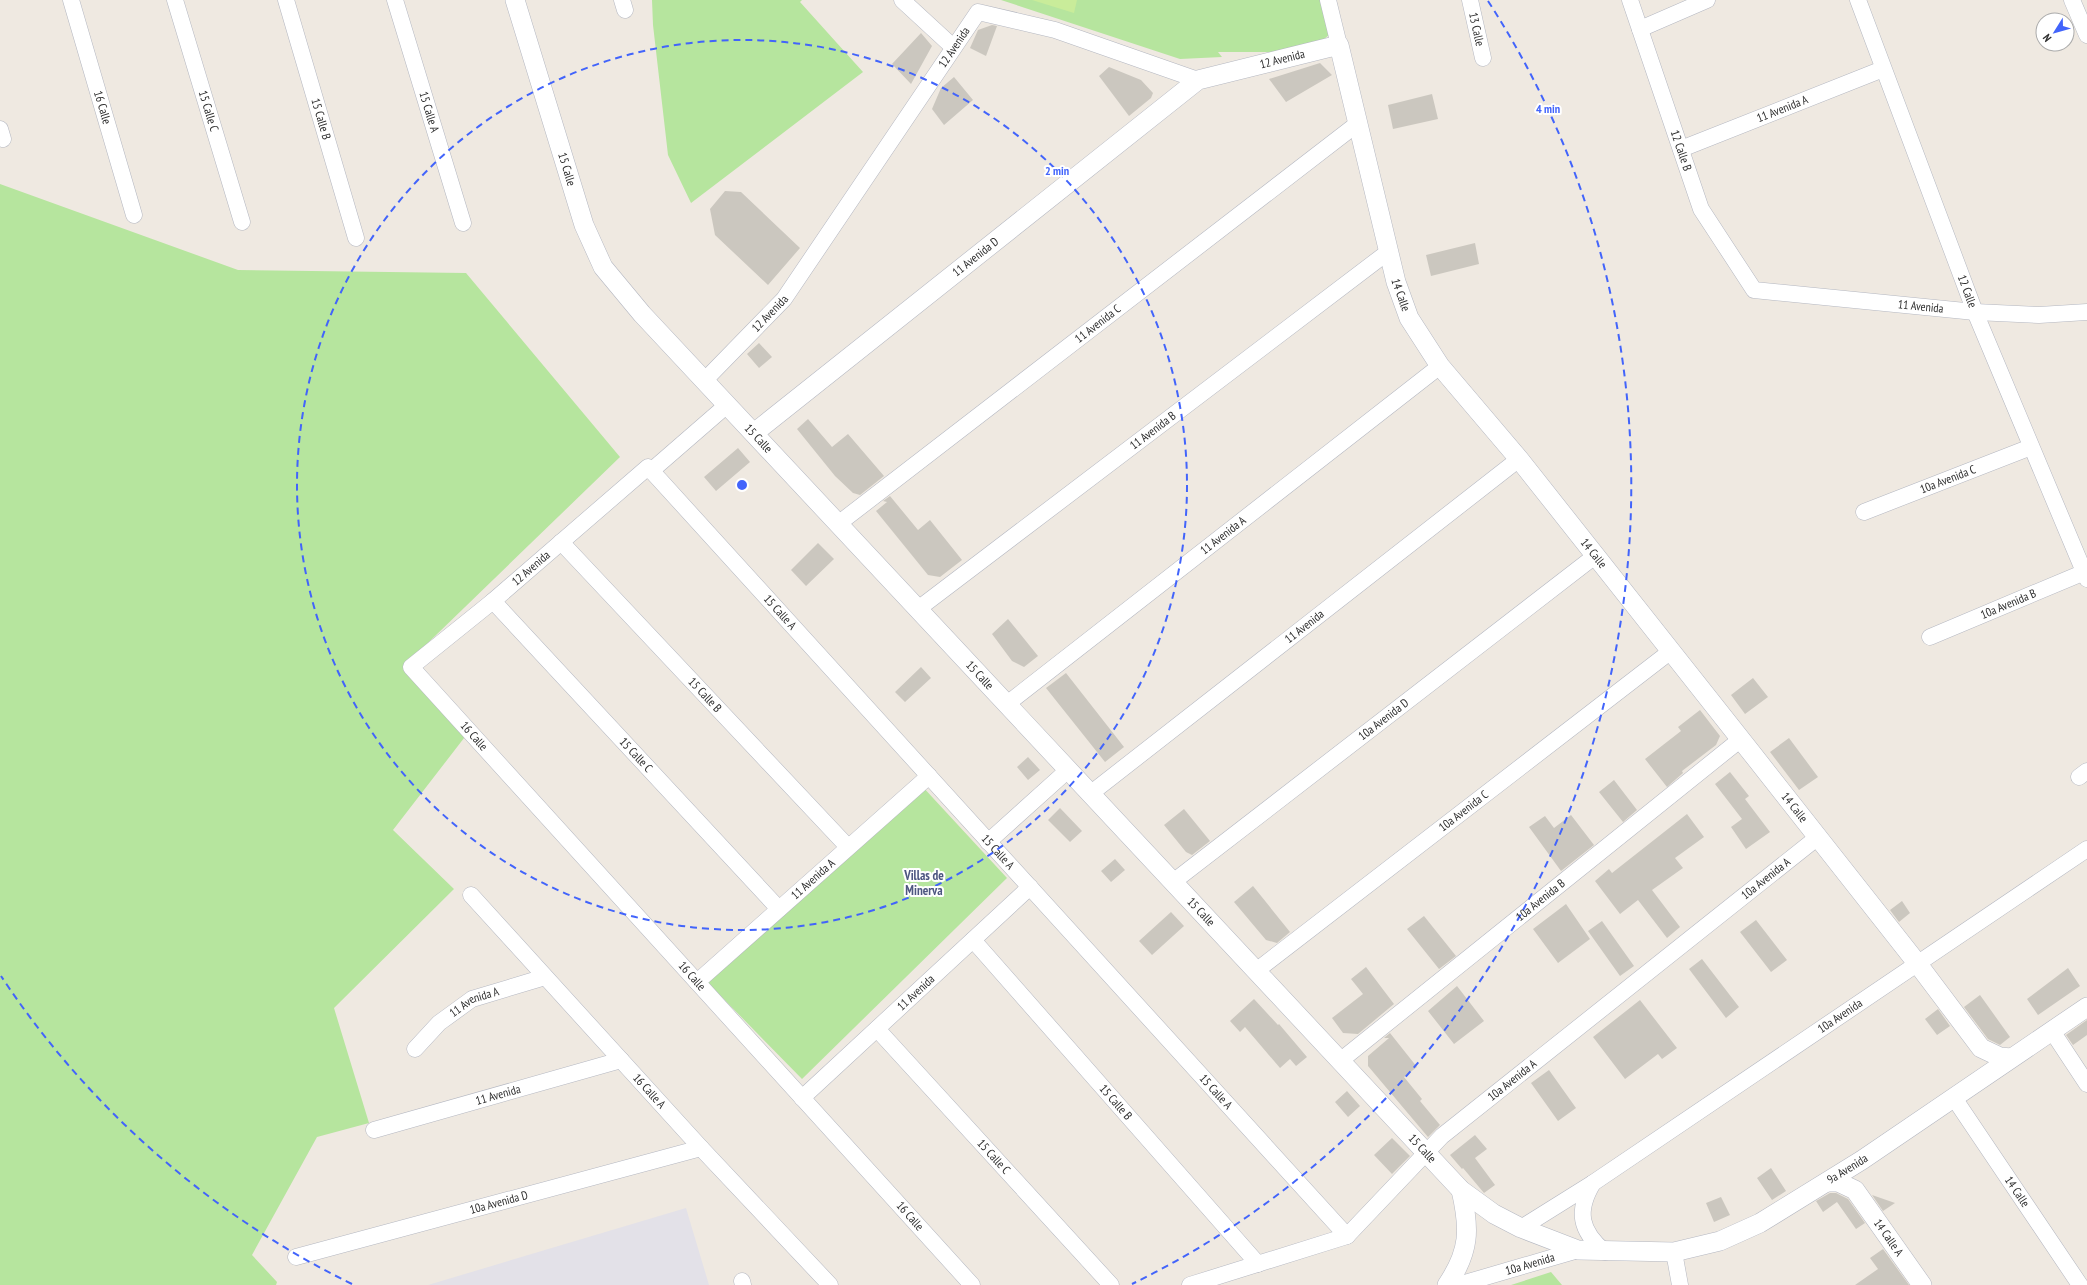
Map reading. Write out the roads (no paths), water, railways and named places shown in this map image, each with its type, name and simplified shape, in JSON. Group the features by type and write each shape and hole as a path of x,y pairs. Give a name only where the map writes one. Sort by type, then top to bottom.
{"street":[{"name":"16 Calle","path":"71,0 134,215"},
{"name":"15 Calle C","path":"175,0 242,222"},
{"name":"15 Calle B","path":"286,0 356,238"},
{"name":"15 Calle A","path":"395,0 463,223"},
{"name":"15 Calle","path":"515,0 584,225 602,267 642,314 1461,1190 1494,1214 1521,1228 1578,1250"},
{"path":"902,0 953,47"},
{"name":"14 Calle","path":"1328,0 1388,252 1396,282 1409,318 1440,366 1518,459 1741,739 1917,963 1981,1048 2000,1057 2011,1058"},
{"name":"13 Calle","path":"1470,0 1483,58"},
{"name":"12 Calle B","path":"1630,0 1701,209 1754,290"},
{"path":"1640,29 1707,0"},
{"name":"12 Calle","path":"1858,0 1975,312 2086,575"},
{"path":"2072,0 2087,35"},
{"name":"12 Avenida","path":"705,380 784,299 978,12 1056,30 1198,80 1339,45"},
{"name":"11 Avenida A","path":"1681,149 1883,69"},
{"name":"11 Avenida D","path":"754,433 1198,80"},
{"name":"11 Avenida C","path":"838,524 1357,124"},
{"name":"11 Avenida B","path":"918,609 1388,252"},
{"name":"11 Avenida","path":"1754,290 1975,312 2039,315 2087,312"},
{"name":"11 Avenida A","path":"1007,704 1440,366"},
{"name":"12 Avenida","path":"411,667 493,601 561,542 727,405"},
{"name":"10a Avenida C","path":"1864,512 2031,447"},
{"name":"11 Avenida","path":"1090,794 1518,459"},
{"name":"15 Calle A","path":"650,469 1347,1236"},
{"name":"15 Calle B","path":"561,542 848,847"},
{"name":"10a Avenida D","path":"1173,882 1595,556"},
{"name":"10a Avenida B","path":"1930,637 2086,575"},
{"name":"15 Calle C","path":"493,601 779,909"},
{"name":"10a Avenida C","path":"1256,971 1671,651"},
{"name":"16 Calle","path":"411,667 972,1285"},
{"name":"10a Avenida B","path":"1340,1061 1741,739"},
{"path":"988,842 1068,770"},
{"name":"11 Avenida A","path":"697,982 929,776"},
{"name":"10a Avenida A","path":"1190,1285 1347,1236 1442,1136 1818,837"},
{"name":"10a Avenida","path":"1521,1228 1593,1183 1917,963 2087,850"},
{"name":"11 Avenida","path":"802,1098 1030,887"},
{"name":"16 Calle A","path":"471,895 701,1148 830,1285"},
{"name":"15 Calle B","path":"973,940 1258,1264"},
{"name":"11 Avenida A","path":"415,1049 439,1023 472,999 546,977"},
{"name":"9a Avenida","path":"1578,1250 1605,1252 1674,1252 1720,1241 1760,1222 1862,1160 2087,1007"},
{"name":"15 Calle C","path":"877,1029 1112,1285"},
{"path":"2052,1031 2087,1084"},
{"path":"1980,1079 1982,1059 1981,1048"},
{"name":"11 Avenida","path":"374,1130 621,1060"},
{"name":"14 Calle","path":"1954,1098 2080,1285"},
{"name":"10a Avenida D","path":"296,1257 701,1148"},
{"path":"1828,1182 1842,1184 1855,1190 1857,1173 1862,1160"},
{"name":"10a Avenida","path":"1593,1183 1585,1197 1582,1213 1585,1228 1593,1242 1605,1252"},
{"path":"1447,1285 1459,1267 1466,1242 1467,1216 1461,1190"},
{"name":"14 Calle A","path":"1855,1190 1922,1285"},
{"name":"10a Avenida","path":"1458,1285 1578,1250"},
{"path":"1674,1252 1680,1285"}],"district":[{"name":"Villas de Minerva","path":"924,882"}]}
